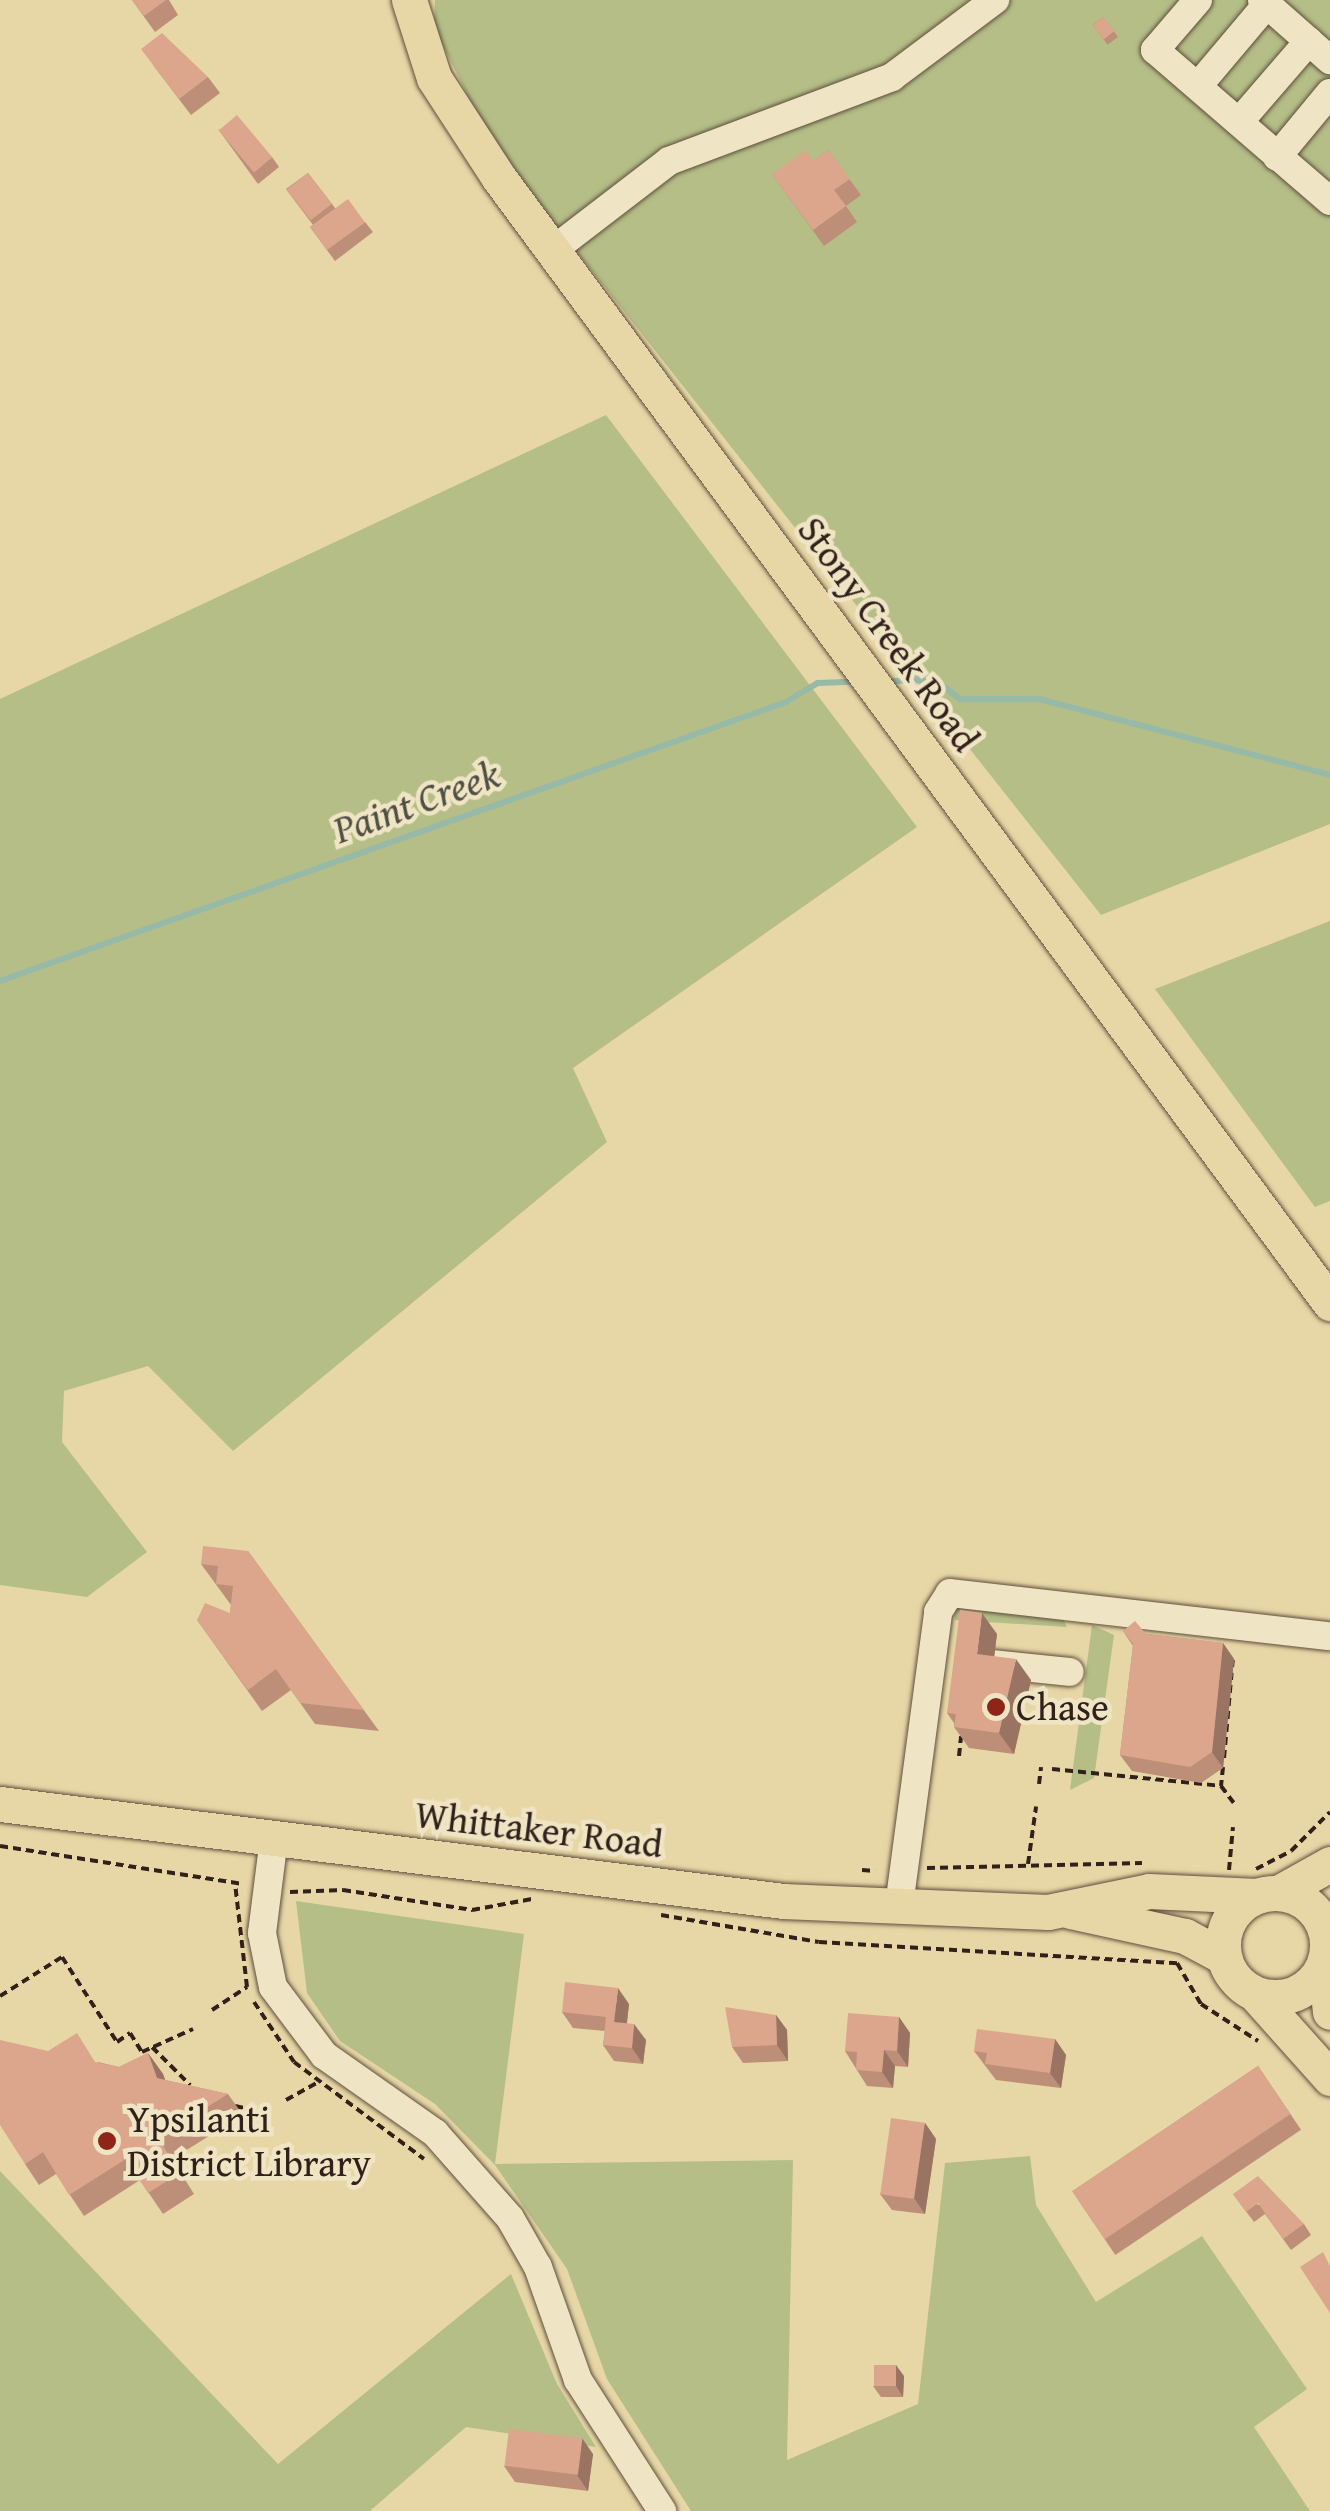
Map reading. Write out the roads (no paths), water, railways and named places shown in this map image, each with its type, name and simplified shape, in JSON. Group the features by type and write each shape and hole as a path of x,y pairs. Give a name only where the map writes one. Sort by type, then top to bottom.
{"main road":[{"name":"Stony Creek Road","path":"409,0 434,78 553,250 1330,1303"},
{"name":"Whittaker Road","path":"0,1804 899,1906 1070,1912 1190,1937 1224,1958"},
{"path":"1330,1864 1268,1895 1226,1928 1224,1958 1330,2078"},
{"name":"Whittaker Road","path":"1070,1912 1149,1891 1268,1895"},
{"path":"1268,1895 1318,1914 1327,1955 1330,2012"},
{"path":"1255,1994 1282,1998 1327,1955"}],"street":[{"path":"553,250 669,162 892,77 994,0"},
{"path":"1198,0 1156,50 1278,156 1325,189"},
{"path":"1198,86 1264,2 1319,50 1238,122"},
{"path":"1278,156 1330,94"},
{"path":"899,1906 941,1600 950,1594 1330,1636"},
{"path":"932,1658 1070,1672"},
{"path":"274,1838 262,1933 273,1988 324,2055 435,2133 510,2218 538,2267 578,2380 662,2511"}],"waterway":[{"name":"Paint Creek","path":"891,681 935,680 960,699 1039,699 1330,775"},
{"name":"Paint Creek","path":"0,981 786,702 818,683 851,682"}],"place":[{"name":"Chase","path":"996,1707"},
{"name":"Ypsilanti District Library","path":"107,2141"}]}
